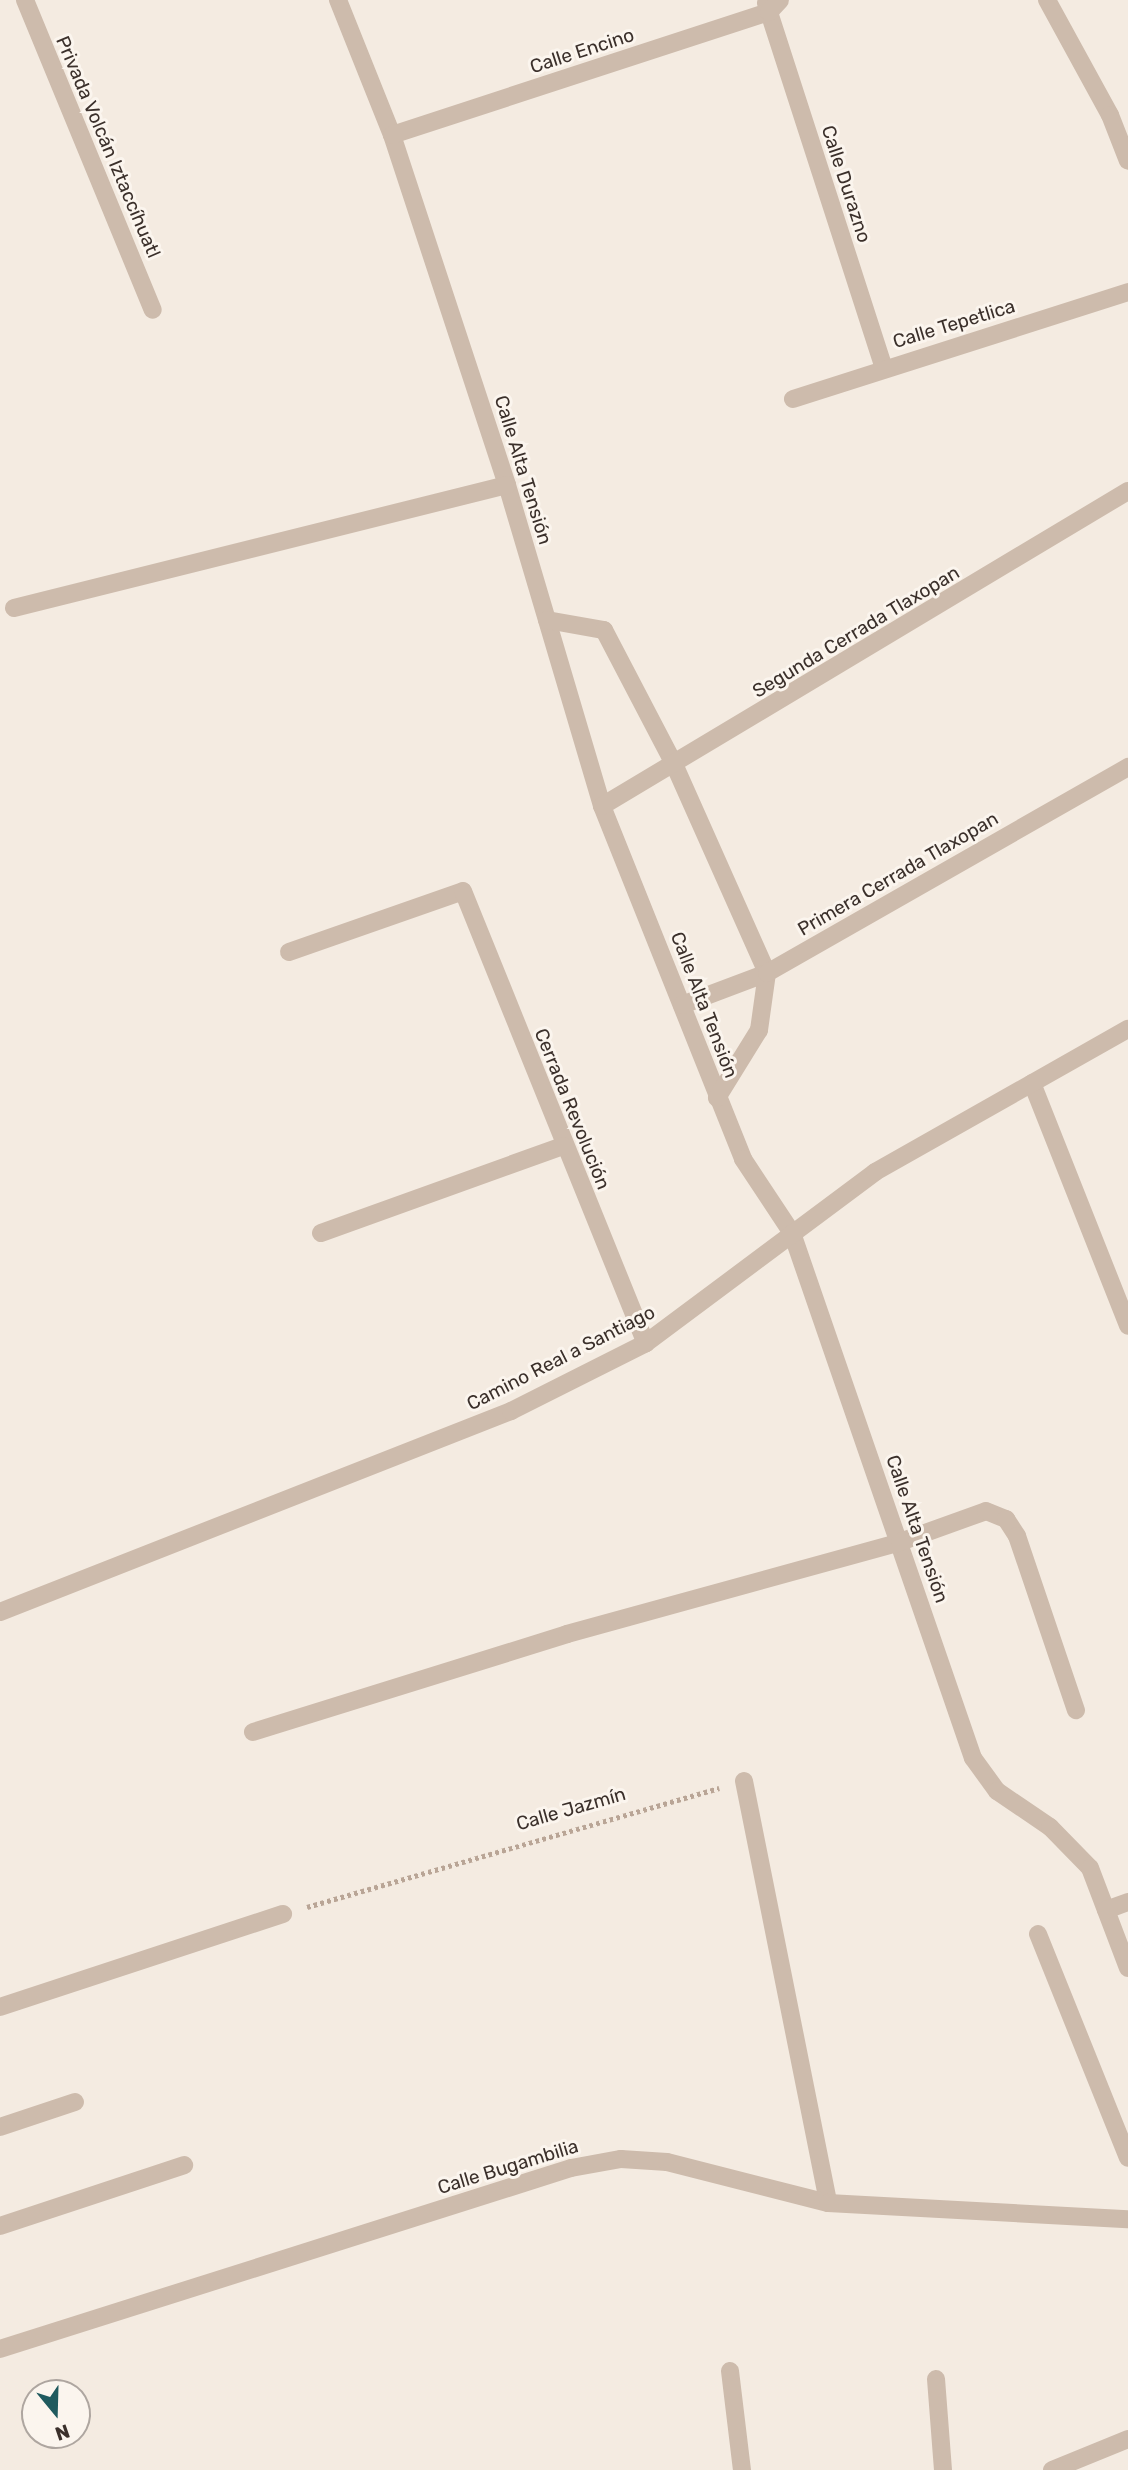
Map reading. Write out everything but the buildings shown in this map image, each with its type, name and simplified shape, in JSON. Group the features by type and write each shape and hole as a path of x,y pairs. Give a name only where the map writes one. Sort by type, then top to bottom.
{"street":[{"name":"Privada Volcán Iztaccíhuatl","path":"24,0 153,310"},
{"name":"Calle Alta Tensión","path":"338,0 393,135 507,485 602,806 743,1159 792,1233 974,1758 996,1791 1050,1827 1090,1868 1128,1968"},
{"path":"1047,0 1128,161"},
{"name":"Calle Encino","path":"393,135 771,4"},
{"name":"Calle Durazno","path":"771,4 884,368"},
{"name":"Calle Tepetlica","path":"793,399 1128,292"},
{"path":"14,608 507,485"},
{"name":"Segunda Cerrada Tlaxopan","path":"602,806 1128,491"},
{"path":"547,620 604,630 674,764 767,973 759,1030 717,1098"},
{"name":"Primera Cerrada Tlaxopan","path":"682,1004 767,973 1128,767"},
{"name":"Cerrada Revolución","path":"289,953 463,891 563,1146 646,1343"},
{"name":"Camino Real a Santiago","path":"0,1612 511,1411 646,1343 875,1172 1128,1029"},
{"path":"1032,1083 1128,1326"},
{"path":"321,1233 563,1146"},
{"path":"253,1732 567,1634 901,1542 986,1511 1006,1519 1076,1710"},
{"path":"744,1780 828,2203"},
{"path":"1106,1910 1128,1902"},
{"path":"0,2007 283,1914"},
{"path":"1038,1934 1128,2158"},
{"path":"0,2127 75,2102"},
{"name":"Calle Bugambilia","path":"0,2349 584,2165 621,2159 667,2162 828,2203 1128,2219"},
{"path":"0,2226 184,2165"},
{"path":"730,2371 742,2470"},
{"path":"936,2379 943,2470"},
{"path":"1052,2470 1128,2440"}],"path":[{"name":"Calle Jazmín","path":"283,1914 744,1780"}]}
